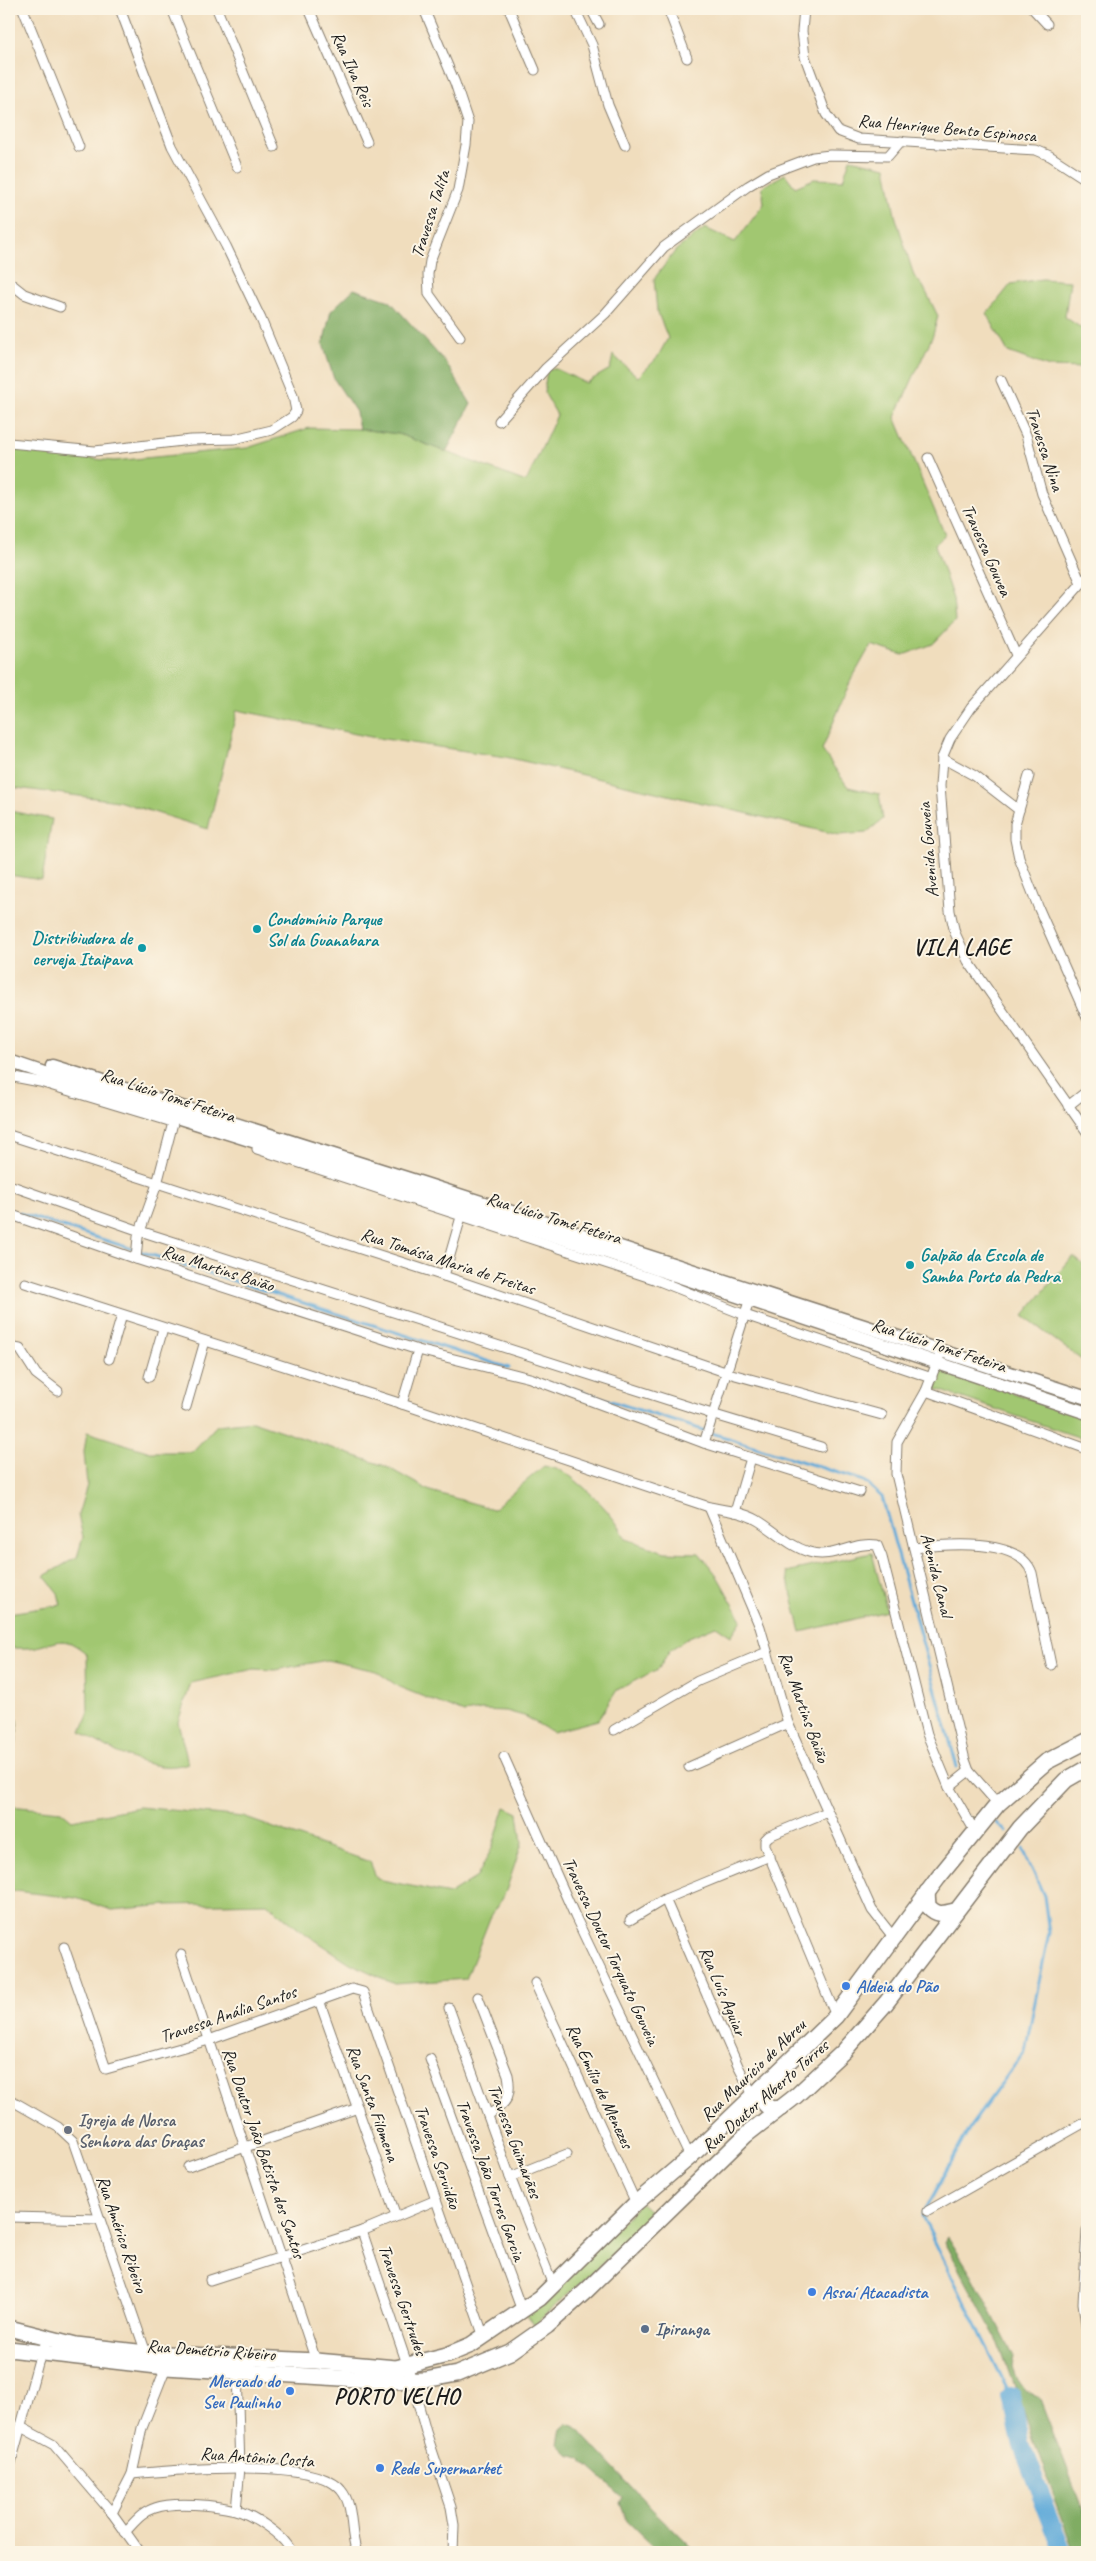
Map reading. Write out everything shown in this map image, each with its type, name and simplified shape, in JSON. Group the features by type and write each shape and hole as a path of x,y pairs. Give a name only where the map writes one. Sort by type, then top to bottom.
{"main road":[{"name":"Rua Lúcio Tomé Feteira","path":"9,1052 175,1115"},
{"name":"Rua Lúcio Tomé Feteira","path":"9,1060 175,1115 606,1252 751,1295 937,1363 1087,1412"},
{"name":"Rua Lúcio Tomé Feteira","path":"751,1295 786,1302 1087,1398"},
{"name":"Rua Maurício de Abreu","path":"405,2372 471,2346 522,2311 553,2285 636,2203 690,2157 836,2016 927,1892 998,1804 1046,1762 1087,1740"},
{"name":"Rua Doutor Alberto Torres","path":"405,2372 457,2374 510,2352 536,2335 587,2290 758,2126 844,2052 886,2003 1004,1847 1040,1805 1066,1780 1087,1768"},
{"path":"927,1892 928,1906 936,1913 940,1915 955,1911"},
{"path":"758,2126 757,2110 751,2105 752,2096 770,2109 781,2108"},
{"path":"9,2328 44,2346 316,2361 405,2372"},
{"name":"Rua Demétrio Ribeiro","path":"9,2349 44,2346 166,2367 237,2371 405,2372"}],"street":[{"path":"23,9 79,146"},
{"path":"9,443 96,451 191,440 234,439 272,430 292,417 296,411 293,396 257,311 226,246 172,146 120,9"},
{"path":"172,9 237,167"},
{"path":"217,9 274,147"},
{"name":"Rua Ilva Reis","path":"309,9 367,142"},
{"name":"Travessa Talita","path":"424,9 455,83 468,122 458,190 430,260 428,274 429,294 460,337"},
{"path":"508,9 535,70"},
{"path":"575,9 592,45 608,105 625,145"},
{"path":"592,9 599,24"},
{"path":"668,9 687,58"},
{"name":"Rua Henrique Bento Espinosa","path":"804,9 802,31 805,58 830,122 838,132 846,136 1036,150 1050,156 1087,180"},
{"path":"1033,9 1046,24"},
{"path":"499,421 546,368 605,314 664,247 748,186 768,174 813,158 838,154 888,156 901,141"},
{"path":"9,282 24,294 60,307"},
{"name":"Travessa Nina","path":"1001,380 1026,435 1042,494 1084,580"},
{"name":"Travessa Gouvea","path":"928,458 1016,655"},
{"name":"Avenida Gouveia","path":"1084,580 971,708 950,740 942,758 940,795 950,911 955,933 968,961 1087,1132"},
{"path":"942,758 975,776 1019,810"},
{"path":"1030,776 1015,824 1015,839 1025,876 1087,1018"},
{"path":"9,1076 175,1115 157,1184 139,1234 136,1255"},
{"path":"1068,1106 1087,1091"},
{"name":"Rua Tomásia Maria de Freitas","path":"9,1135 444,1276 728,1373 882,1415"},
{"path":"9,1185 139,1234 714,1418 820,1447"},
{"path":"444,1276 464,1207 654,1279 745,1316 932,1378"},
{"name":"Rua Martins Baião","path":"9,1214 418,1350 530,1378 704,1443 860,1492"},
{"path":"25,1283 163,1329 402,1404 709,1507 735,1512 755,1519 792,1544 810,1553 828,1554 874,1544 880,1550 927,1734 949,1787 976,1832"},
{"path":"704,1443 714,1418 751,1295"},
{"path":"109,1359 122,1315"},
{"path":"149,1377 163,1329"},
{"path":"186,1407 206,1341"},
{"path":"9,1347 20,1349 36,1374 58,1391"},
{"path":"402,1404 418,1350"},
{"name":"Avenida Canal","path":"941,1350 926,1391 906,1423 897,1442 896,1474 969,1771 998,1804"},
{"path":"926,1391 1087,1449"},
{"path":"735,1512 751,1458"},
{"name":"Rua Martins Baião","path":"709,1507 729,1558 746,1590 788,1723 872,1910 894,1938"},
{"path":"914,1548 943,1544 974,1546 1013,1553 1023,1558 1029,1564 1032,1574 1051,1665"},
{"path":"614,1730 698,1681 767,1652"},
{"path":"689,1767 788,1723"},
{"name":"Travessa Doutor Torquato Gouveia","path":"504,1757 575,1916 690,2157"},
{"path":"949,1787 969,1771"},
{"path":"827,1812 769,1836 765,1840 765,1846 836,2016"},
{"path":"630,1920 665,1898 770,1856"},
{"name":"Rua Luís Aguiar","path":"665,1898 752,2096"},
{"name":"Travessa Anália Santos","path":"64,1947 106,2070 209,2040 319,2000 352,1989 359,1989"},
{"name":"Rua Doutor João Batista dos Santos","path":"181,1955 316,2361"},
{"name":"Rua Emílio de Menezes","path":"535,1983 636,2203"},
{"name":"Travessa Servidão","path":"359,1989 363,1992 367,2002 484,2337"},
{"path":"478,1997 508,2075 511,2088 506,2103 488,2115"},
{"name":"Rua Santa Filomena","path":"319,2000 396,2216"},
{"name":"Travessa Guimarães","path":"449,2008 510,2177 553,2285"},
{"name":"Travessa João Torres Garcia","path":"430,2059 522,2311"},
{"name":"Rua Américo Ribeiro","path":"9,2099 58,2127 73,2141 146,2353"},
{"path":"188,2167 358,2108"},
{"path":"928,2211 1087,2122"},
{"path":"510,2177 567,2154"},
{"path":"210,2280 362,2231 436,2200"},
{"path":"9,2217 99,2219"},
{"path":"1087,2230 1083,2303 1087,2332"},
{"name":"Travessa Gertrudes","path":"362,2231 405,2372 451,2507 454,2525 453,2552"},
{"path":"9,2470 44,2346"},
{"path":"112,2513 132,2474 142,2428 166,2367"},
{"path":"236,2510 240,2468 237,2371"},
{"path":"21,2427 54,2445 112,2513 140,2552"},
{"name":"Rua Antônio Costa","path":"132,2474 197,2468 240,2468 314,2475 338,2487 347,2500 357,2552"},
{"path":"125,2532 136,2520 160,2507 215,2507 236,2510 278,2533 286,2541 291,2552"}],"green space":[{"path":"850,159 886,167 895,215 914,276 923,286 938,316 933,335 895,417 945,535 935,545 953,599 955,621 933,644 903,655 871,645 850,682 822,750 848,787 879,794 883,819 866,833 839,835 506,757 371,737 237,710 208,829 118,801 9,787 9,445 30,452 114,461 247,448 309,428 359,429 399,434 526,482 557,415 544,392 547,369 556,369 586,383 610,369 613,355 638,377 657,358 668,338 657,311 654,279 676,250 705,228 735,242 764,204 762,187 785,174 795,187 814,179 843,180"},
{"path":"1042,279 1070,281 1065,317 1087,332 1087,368 1049,367 1008,352 987,314 1011,284"},
{"path":"354,289 390,301 446,363 471,404 446,452 399,434 359,429 356,412 334,379 323,344 331,311"},
{"path":"9,811 52,819 42,880 9,875"},
{"path":"1073,1256 1087,1268 1087,1364 1023,1316"},
{"path":"941,1369 1087,1417 1087,1440 936,1389 934,1385 938,1370"},
{"path":"252,1421 385,1466 430,1491 493,1509 544,1466 561,1470 574,1479 600,1503 615,1520 626,1539 665,1552 699,1553 716,1574 742,1620 731,1636 716,1626 689,1637 670,1650 658,1669 617,1690 598,1720 552,1732 524,1716 506,1711 481,1710 464,1713 399,1687 376,1671 327,1660 275,1670 254,1669 191,1683 178,1722 188,1763 175,1766 161,1766 132,1759 104,1746 81,1732 88,1715 87,1654 69,1642 64,1641 33,1648 9,1648 9,1613 61,1605 58,1593 44,1576 77,1557 83,1537 78,1515 87,1485 84,1452 87,1432 150,1452 192,1452 217,1425"},
{"path":"872,1553 887,1611 801,1632 786,1572"},
{"path":"9,1712 18,1720 16,1744 9,1746"},
{"path":"9,1806 61,1811 72,1820 139,1807 243,1817 370,1862 377,1879 450,1894 477,1877 492,1848 505,1807 518,1813 522,1843 506,1891 490,1918 466,1979 395,1984 350,1963 300,1930 267,1903 167,1905 112,1910 76,1898 15,1891 9,1893"},
{"path":"641,2203 655,2216 534,2325 526,2315"},
{"path":"948,2237 972,2275 1007,2343 1014,2358 1012,2367 1017,2380 1025,2391 1040,2399 1087,2520 1087,2552 1074,2552 999,2344 945,2242"},
{"path":"568,2423 574,2425 651,2508 696,2552 656,2552 656,2549 627,2521 620,2503 623,2497 579,2458 568,2455 558,2445 561,2429"}],"waterway":[{"path":"19,1213 509,1368"},
{"path":"557,1384 864,1481 882,1497 957,1767"},
{"path":"996,1822 1006,1832"},
{"path":"1011,2396 922,2216 970,2127 1025,2051 1049,1933 1044,1896 1023,1849"},
{"path":"1011,2396 1022,2446 1063,2552"}],"place":[{"name":"Condomínio Parque Sol da Guanabara","path":"257,929"},
{"name":"Distribiudora de cerveja Itaipava","path":"142,948"},
{"name":"Galpão da Escola de Samba Porto da Pedra","path":"910,1265"},
{"name":"Aldeia do Pão","path":"846,1986"},
{"name":"Igreja de Nossa Senhora das Graças","path":"68,2130"},
{"name":"Assaí Atacadista","path":"812,2292"},
{"name":"Ipiranga","path":"645,2329"},
{"name":"Mercado do Seu Paulinho","path":"290,2391"},
{"name":"Rede Supermarket","path":"380,2468"}],"district":[{"name":"VILA LAGE","path":"962,948"},
{"name":"PORTO VELHO","path":"397,2397"}]}
